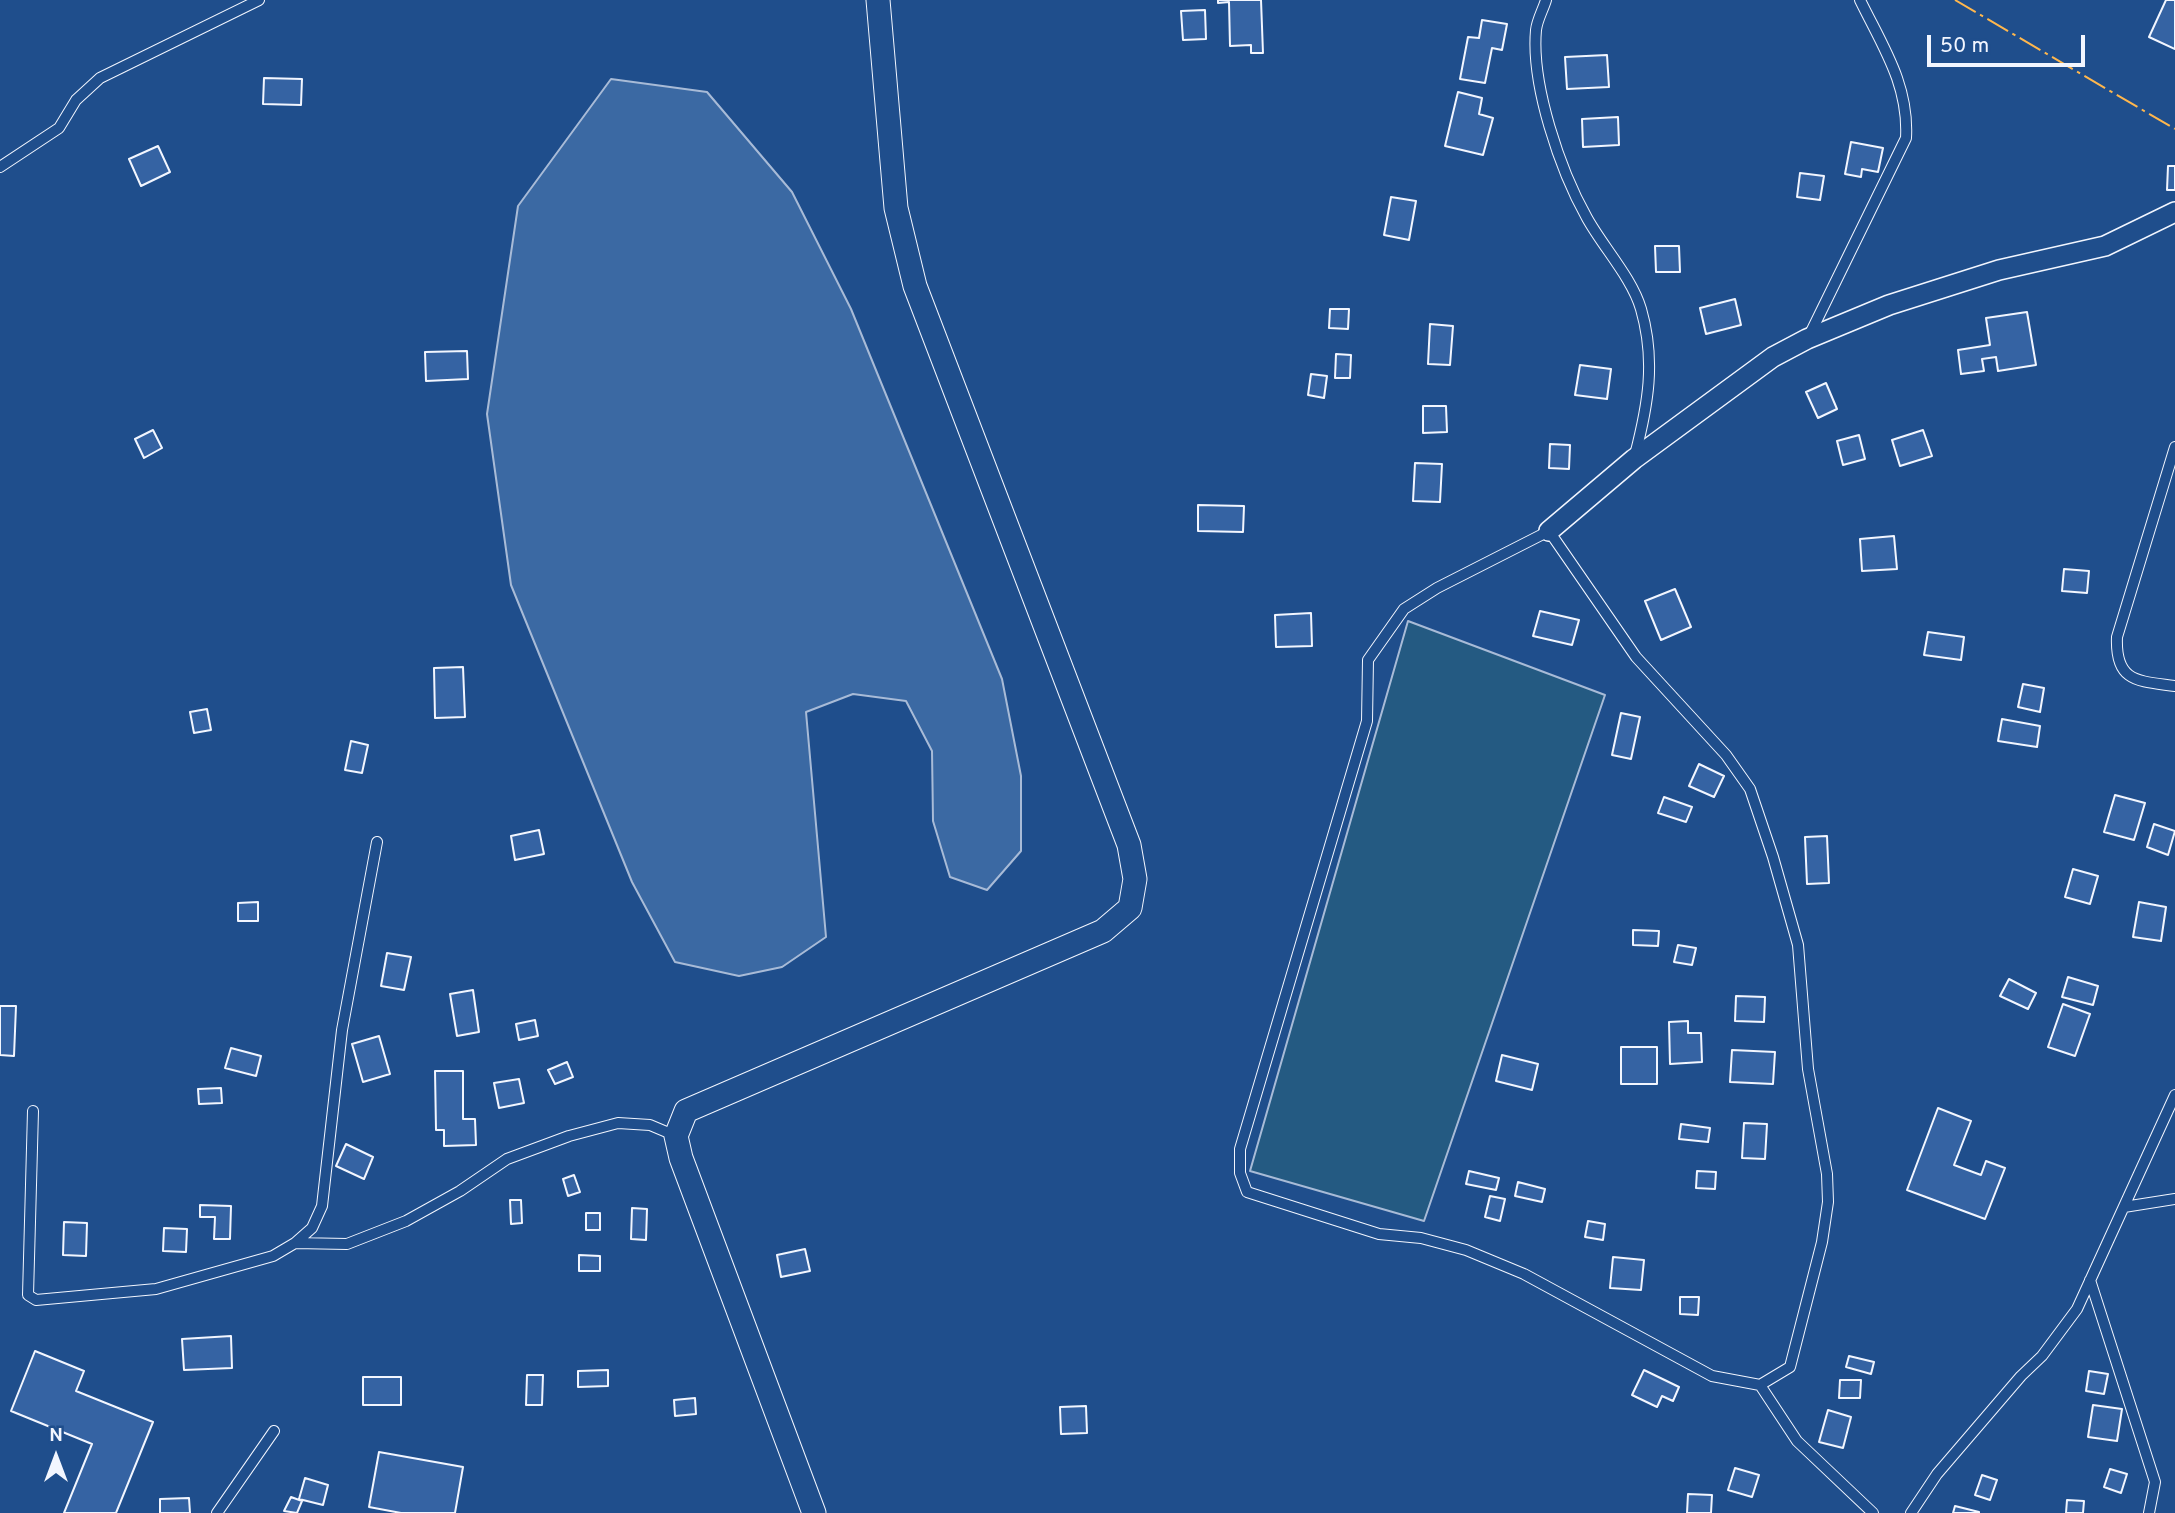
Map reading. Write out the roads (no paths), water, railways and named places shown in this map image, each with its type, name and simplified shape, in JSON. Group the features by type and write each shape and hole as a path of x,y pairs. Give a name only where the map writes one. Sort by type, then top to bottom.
{"street":[{"path":"814,1513 681,1158 676,1136 686,1111 1103,931 1130,908 1135,879 1129,845 915,286 897,208 878,0"},
{"path":"1549,531 1634,459 1773,357 1807,339 1889,305 1999,270 2105,246 2175,212"}],"lane":[{"path":"0,167 60,128 76,100 100,78 259,0"},
{"path":"1546,0 1536,28 1536,60 1539,87 1562,163 1586,217 1641,308 1649,359 1649,387 1647,411 1634,459"},
{"path":"1807,339 1906,138 1907,114 1898,76 1860,0"},
{"path":"2175,447 2117,637 2116,652 2120,666 2130,678 2175,686"},
{"path":"1549,531 1636,657 1726,755 1750,789 1798,945 1808,1069 1827,1174 1828,1202 1822,1242 1790,1367 1760,1385 1712,1376 1524,1274 1466,1250 1421,1238 1379,1234 1247,1192 1240,1173 1240,1149 1367,721 1368,660 1404,609 1437,588 1549,531"},
{"path":"33,1111 30,1299 156,1289 273,1256 295,1244 312,1227 322,1206 342,1030 377,842"},
{"path":"1911,1513 1937,1474 2021,1376 2042,1356 2077,1309 2175,1095"},
{"path":"295,1244 346,1244 406,1221 460,1191 507,1159 569,1136 618,1123 650,1125 676,1136"},
{"path":"2124,1207 2175,1199"},
{"path":"2090,1280 2155,1482 2149,1513"},
{"path":"1760,1385 1797,1441 1873,1513"},
{"path":"217,1513 274,1431"}]}
